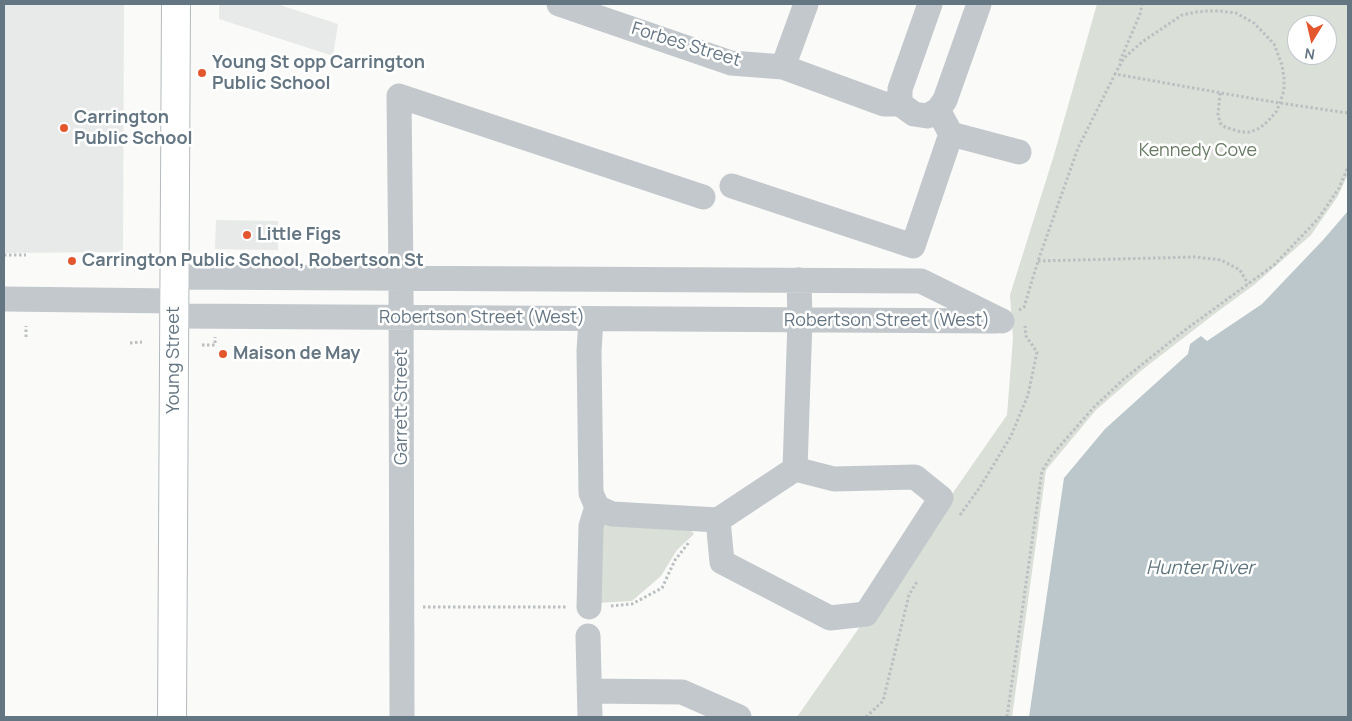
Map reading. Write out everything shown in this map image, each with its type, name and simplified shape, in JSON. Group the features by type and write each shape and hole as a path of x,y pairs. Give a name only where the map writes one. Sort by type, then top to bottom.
{"main road":[{"name":"Young Street","path":"172,717 176,4"}],"street":[{"name":"Forbes Street","path":"559,4 731,63 783,67 884,104 900,104"},
{"path":"783,67 806,4"},
{"path":"930,4 900,89 900,104 914,114 926,116 938,110 945,100 978,4"},
{"name":"Garrett Street","path":"402,717 399,96 702,197"},
{"path":"938,110 951,134 1019,152"},
{"path":"732,186 913,246 951,134"},
{"name":"Robertson Street (West)","path":"4,299 175,298 401,278 921,281 1002,322"},
{"path":"796,469 800,320 799,280"},
{"name":"Robertson Street (West)","path":"175,298 401,318 1002,322"},
{"path":"589,607 592,526 597,507 591,493 589,351 592,318"},
{"path":"597,507 612,514 718,520 796,469 834,479 915,477 941,498 866,614 830,618 722,562 718,520"},
{"path":"588,636 590,717"},
{"path":"590,691 682,692 739,717"}],"path":[{"path":"1115,74 1140,14 1142,4"},
{"path":"1002,322 1024,307 1038,261 1078,148 1124,58 1142,42 1182,15 1220,10 1236,13 1254,23 1274,44 1282,65 1284,90 1276,112 1260,128 1250,132 1241,132 1224,127 1220,123 1218,114 1220,93"},
{"path":"1115,74 1348,113"},
{"path":"1007,717 1042,471 1052,455 1094,407 1124,379 1185,330 1274,266 1318,220 1339,188 1348,167"},
{"path":"4,255 26,255"},
{"path":"1038,261 1195,257 1221,260 1240,270 1248,284"},
{"path":"26,326 26,337"},
{"path":"958,516 980,487 1011,436 1028,395 1037,352 1026,336"},
{"path":"130,343 142,342"},
{"path":"866,717 882,701 909,595 918,578"}],"shaded area":[{"name":"Carrington Public School","path":"4,4 124,4 123,252 4,253"},
{"path":"219,4 277,4 338,24 333,56 219,19"},
{"name":"Little Figs","path":"216,220 278,221 278,250 215,249"}],"green space":[{"name":"Kennedy Cove","path":"1097,4 1348,4 1348,174 1338,196 1311,235 1254,285 1142,370 1096,410 1046,470 1012,717 797,717 1007,415 1013,338 1010,295 1054,155"},
{"path":"601,524 687,525 694,534 677,550 661,576 632,601 597,603"}],"water":[{"name":"Hunter River","path":"1348,211 1348,717 1029,717 1064,478 1105,429 1188,354 1190,344 1201,336 1207,341 1262,304"}],"place":[{"name":"Young St opp Carrington Public School","path":"202,73"},
{"name":"Carrington Public School","path":"64,128"},
{"name":"Little Figs","path":"247,235"},
{"name":"Carrington Public School, Robertson St","path":"72,261"},
{"name":"Maison de May","path":"223,354"}]}
